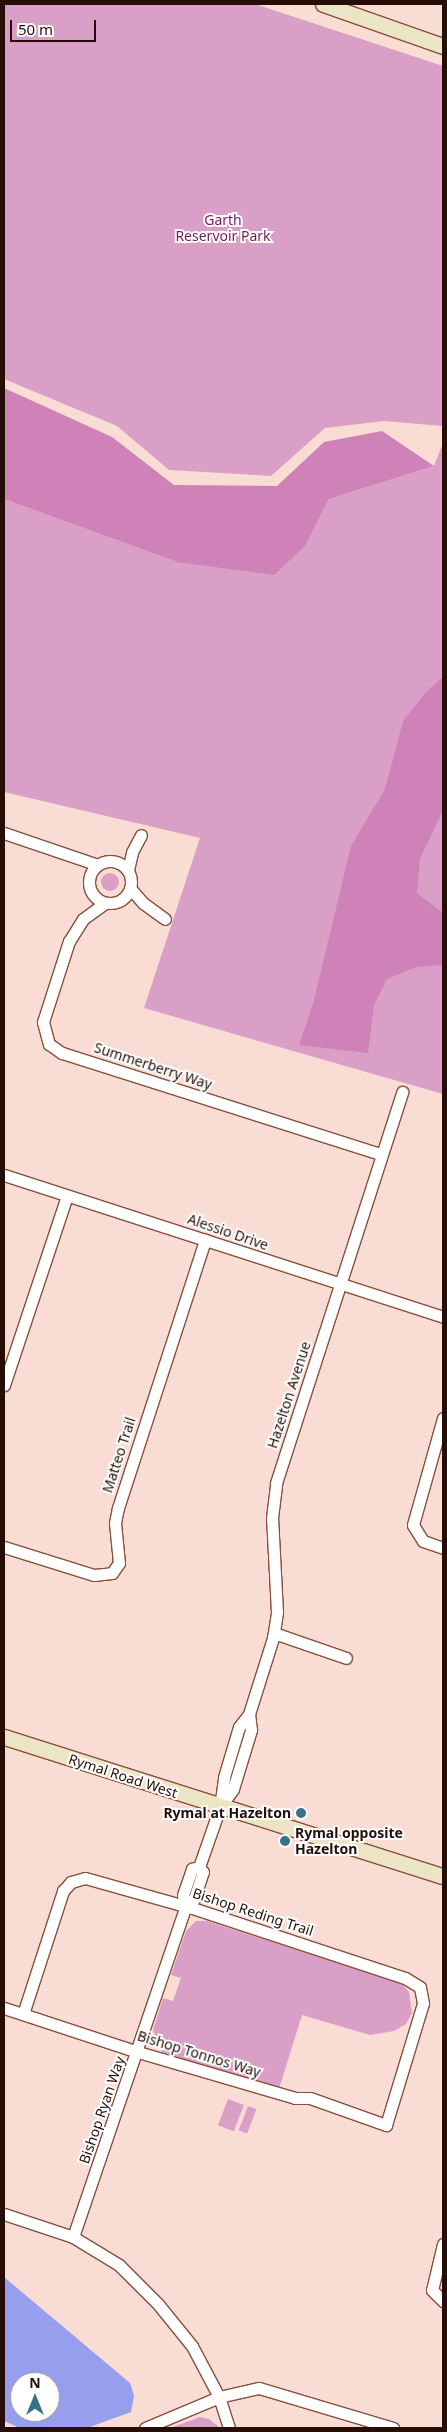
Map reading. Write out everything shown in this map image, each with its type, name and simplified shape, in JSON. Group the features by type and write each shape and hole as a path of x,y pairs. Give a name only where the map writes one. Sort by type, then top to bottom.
{"main road":[{"path":"323,4 443,46"},
{"name":"Rymal Road West","path":"4,1738 443,1876"}],"street":[{"path":"4,833 76,860 98,865 115,862 132,852"},
{"path":"141,835 132,852 128,870 130,888 143,903 165,919"},
{"path":"76,860 90,877 91,892 104,902 123,899 143,903"},
{"path":"115,862 128,870"},
{"path":"90,877 98,865"},
{"path":"123,899 130,888"},
{"name":"Summerberry Way","path":"84,919 91,892"},
{"name":"Summerberry Way","path":"104,902 84,919 69,941 43,1022 45,1038 55,1050 380,1154"},
{"name":"Hazelton Avenue","path":"220,1807 233,1789 251,1730 249,1714 274,1633 277,1612 273,1501 380,1154 402,1092"},
{"name":"Alessio Drive","path":"4,1175 340,1286 443,1317"},
{"path":"4,1385 68,1196"},
{"name":"Matteo Trail","path":"4,1547 94,1575 112,1573 119,1563 115,1523 118,1508 205,1240"},
{"path":"443,1418 413,1526 423,1541 443,1548"},
{"path":"274,1633 346,1658"},
{"name":"Bishop Ryan Way","path":"74,2238 186,1906 194,1899 203,1872 198,1867 220,1807"},
{"name":"Bishop Reding Trail","path":"23,2014 57,1905 63,1891 71,1882 85,1878 186,1906 396,1975 420,1988 423,2003 386,2125"},
{"name":"Bishop Tonnos Way","path":"4,2008 138,2052 295,2098 310,2098 386,2125"},
{"path":"4,2214 74,2238 119,2265 158,2304 192,2346 219,2397 229,2428"},
{"path":"443,2244 432,2290 443,2301"},
{"path":"145,2428 236,2391 268,2388 393,2428"}],"green space":[{"name":"Garth Reservoir Park","path":"4,4 255,4 443,66 443,426 384,421 325,428 271,476 169,470 117,426 4,379"},
{"path":"443,443 443,1094 144,1008 200,838 4,792 4,499 177,562 306,545 329,499 434,466"},
{"path":"110,873 116,876 119,882 116,888 110,891 104,888 101,882 104,876"},
{"path":"196,1921 207,1921 401,1983 409,1992 412,2013 406,2024 394,2031 370,2035 302,2015 279,2089 162,2052 153,2030 163,1998 173,2001 181,1978 171,1975 186,1931"},
{"path":"228,2099 244,2105 234,2131 218,2125"},
{"path":"248,2106 256,2109 247,2133 239,2130"},
{"path":"200,2417 209,2419 220,2428 170,2428"}],"shaded area":[{"path":"4,388 112,437 174,485 277,486 324,442 382,431 434,466 329,499 306,545 274,575 177,562 4,499"},
{"path":"443,677 443,810 420,859 417,893 443,913 443,965 416,967 387,979 374,1005 368,1053 299,1045 313,1004 351,846 385,789 403,721 426,692"}],"water":[{"path":"4,2277 130,2383 134,2396 131,2412 87,2428 20,2428 4,2421"}],"place":[{"name":"Rymal at Hazelton","path":"301,1813"},
{"name":"Rymal opposite Hazelton","path":"285,1841"}]}
